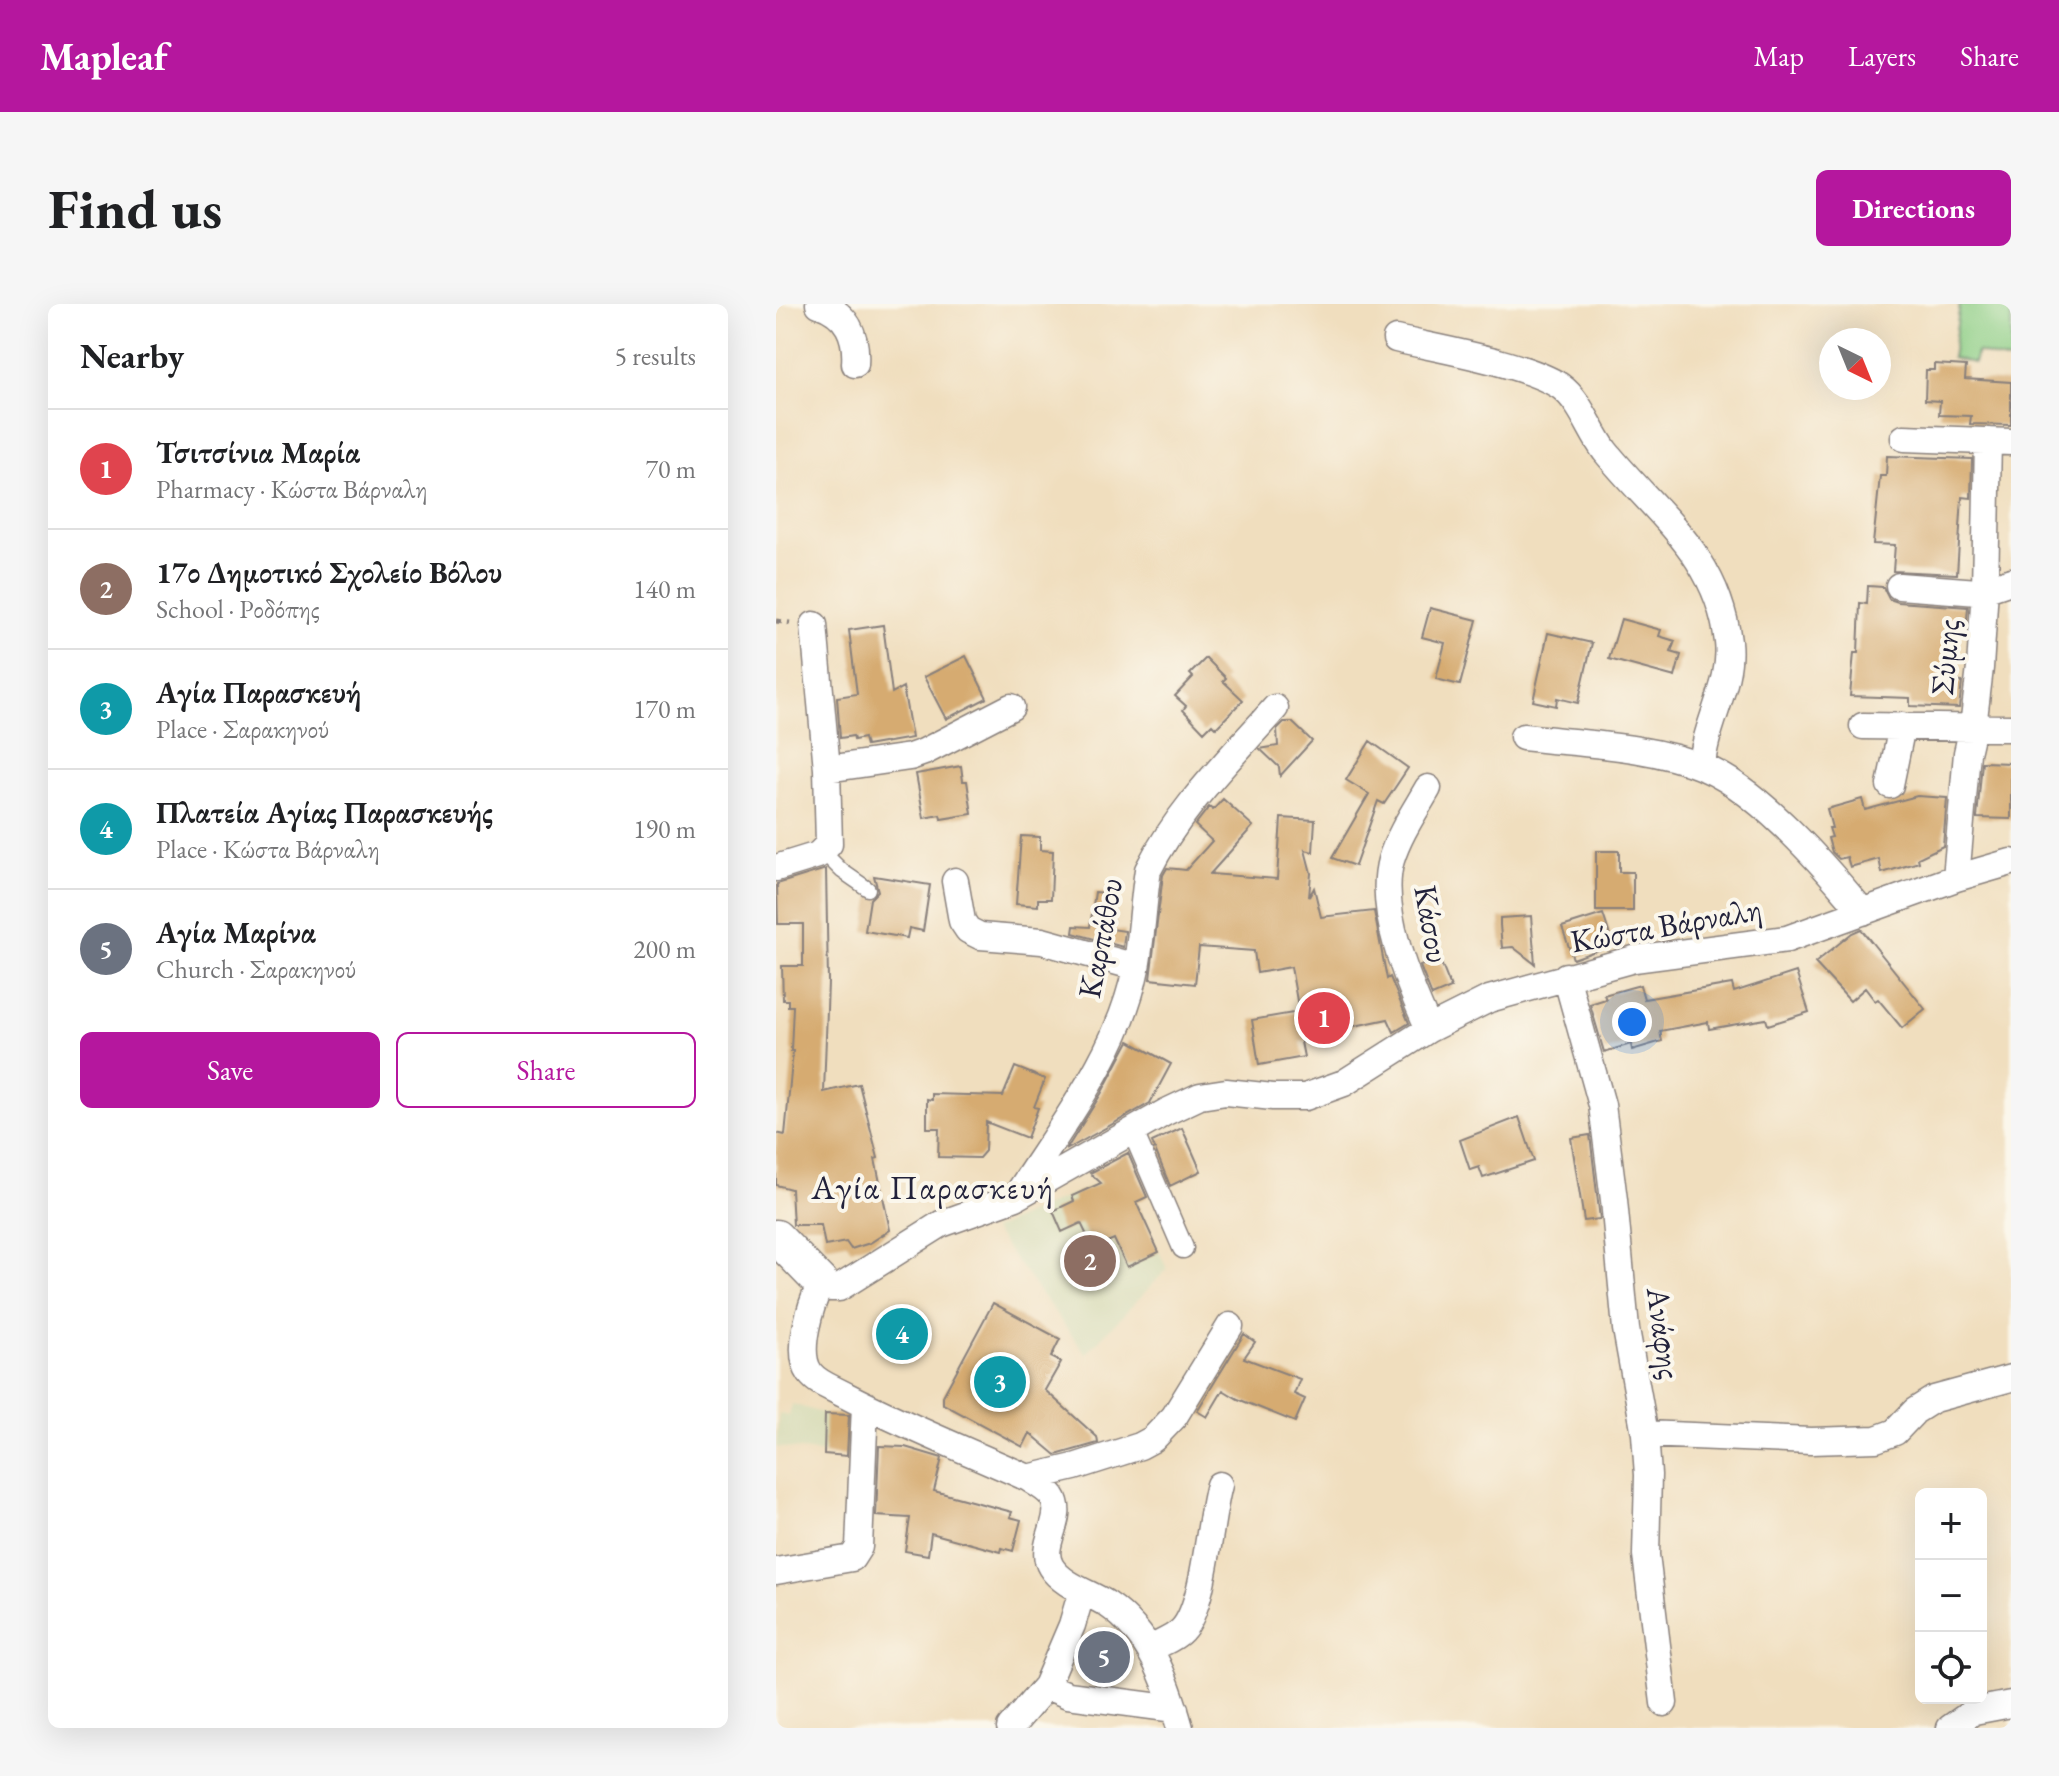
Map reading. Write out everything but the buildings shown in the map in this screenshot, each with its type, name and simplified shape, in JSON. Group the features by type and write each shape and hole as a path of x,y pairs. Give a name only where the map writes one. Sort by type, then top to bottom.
{"street":[{"path":"819,304 841,318 851,329 856,345 855,364"},
{"path":"1396,339 1514,368 1557,384 1567,392 1604,449 1698,556 1715,589 1728,644 1727,668 1706,738 1702,767"},
{"path":"1904,438 1999,441"},
{"name":"Σύμης","path":"1956,878 1999,441"},
{"path":"1899,586 1969,592 2011,581"},
{"path":"776,868 823,852 829,844 827,769 814,625"},
{"path":"827,769 910,757 1011,707"},
{"name":"Καρπάθου","path":"1016,1197 1078,1102 1125,1007 1136,967 1148,870 1154,857 1184,811 1275,708"},
{"path":"1863,726 2011,728"},
{"path":"1890,785 1902,726"},
{"path":"1523,737 1640,751 1702,767 1728,780 1805,846 1863,912"},
{"name":"Κάσου","path":"1428,788 1397,844 1388,883 1402,966 1429,1029"},
{"name":"Κώστα Βάρναλη","path":"821,1283 839,1288 941,1224 1016,1197 1186,1102 1214,1092 1292,1097 1327,1091 1429,1029 1489,999 1634,959 1768,944 1956,878 2011,862"},
{"path":"955,881 962,921 968,930 980,936 1042,941 1136,967"},
{"name":"Ανάφης","path":"1566,976 1602,1105 1626,1329 1645,1434 1648,1475 1646,1555 1664,1703"},
{"path":"1133,1132 1183,1248"},
{"path":"776,1237 821,1283 808,1319 807,1366 819,1381 865,1405 1028,1478 1051,1493 1056,1504 1047,1556 1050,1567 1122,1616 1150,1649 1170,1689 1178,1719 1068,1695 1046,1686"},
{"path":"1028,1478 1074,1467 1153,1439 1174,1417 1230,1326"},
{"path":"1645,1434 1811,1441 1876,1439 1895,1432 1915,1411 1934,1399 2011,1378"},
{"path":"776,1571 852,1558 856,1553 861,1540 865,1405"},
{"path":"1150,1649 1178,1634 1191,1616 1219,1485"},
{"path":"1010,1728 1046,1686 1072,1625 1082,1591"},
{"path":"1950,1728 1974,1711 2011,1704"}],"lane":[{"path":"823,852 842,871 868,889"}],"shaded area":[{"path":"1123,1172 1167,1269 1086,1354 993,1230"},
{"path":"792,1404 825,1414 853,1415 851,1456 776,1447 779,1414 789,1416"}],"green space":[{"path":"1960,304 2011,304 2011,362 1977,352 1974,363 1952,358"}],"place":[{"name":"Τσιτσίνια Μαρία","path":"1324,1018"},
{"name":"17ο Δημοτικό Σχολείο Βόλου","path":"1090,1261"},
{"name":"Πλατεία Αγίας Παρασκευής","path":"902,1334"},
{"name":"Αγία Παρασκευή","path":"1000,1382"},
{"name":"Αγία Μαρίνα","path":"1104,1657"}],"district":[{"name":"Αγία Παρασκευή","path":"933,1187"}]}
